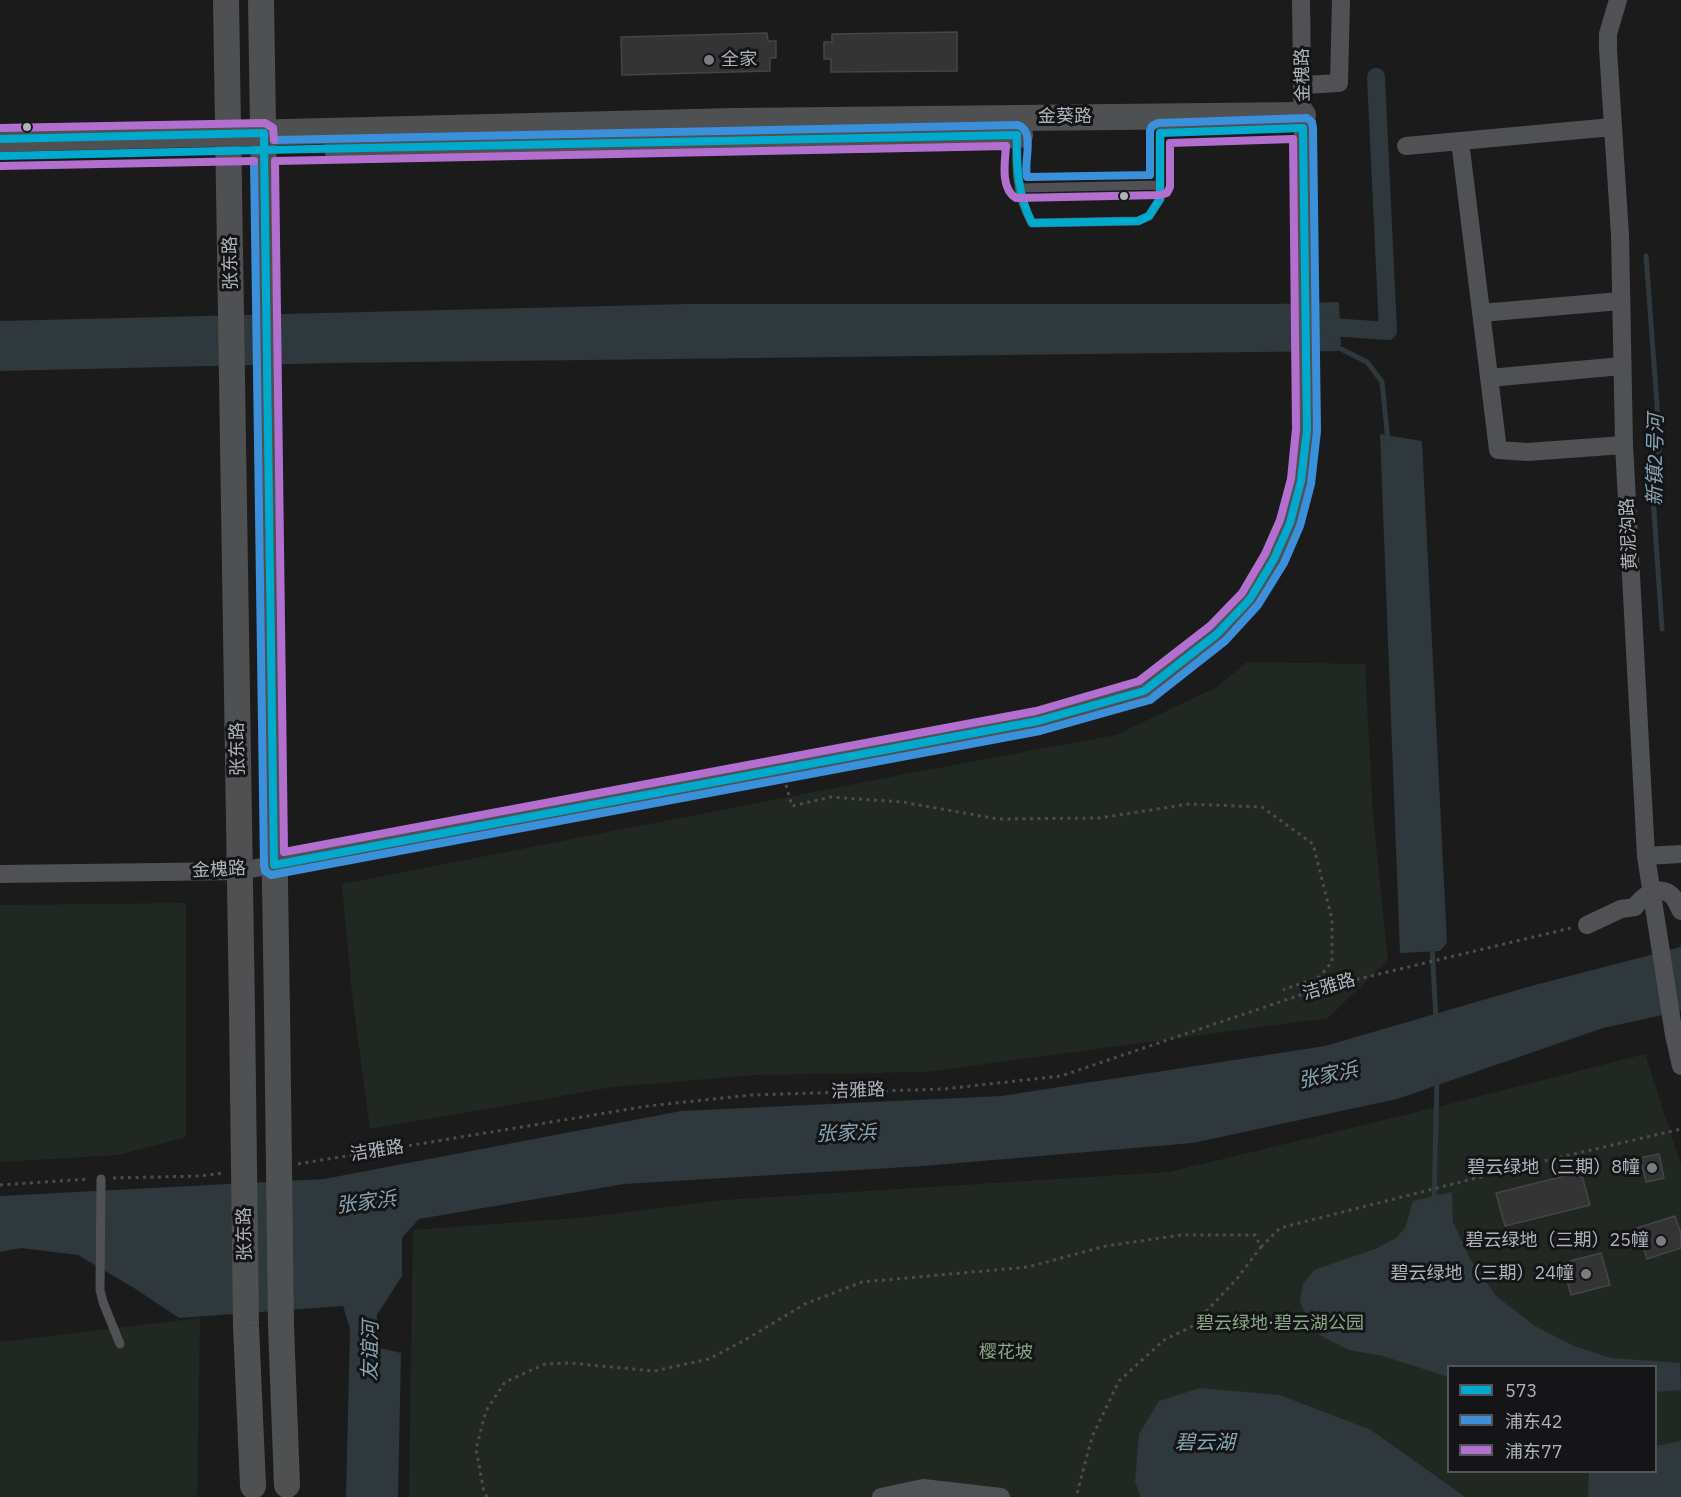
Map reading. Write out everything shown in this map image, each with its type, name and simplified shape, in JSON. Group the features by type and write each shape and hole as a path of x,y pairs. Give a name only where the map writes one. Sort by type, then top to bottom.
{"main road":[{"name":"张东路","path":"226,0 246,1326 253,1491"},
{"name":"张东路","path":"261,0 281,1314 287,1491"},
{"name":"金葵路","path":"0,156 229,143 735,121 1303,122"},
{"name":"金葵路","path":"264,142 1160,133 1303,122"},
{"name":"金葵路","path":"0,139 229,143"}],"street":[{"name":"金槐路","path":"0,874 240,870 274,865 1038,721 1144,691 1217,634 1250,599 1274,560 1290,523 1301,481 1307,430 1301,0"},
{"path":"1303,85 1339,83 1341,0"},
{"name":"黄泥沟路","path":"1618,0 1608,34 1608,50 1620,235 1624,445 1646,856 1681,1066"},
{"path":"1406,146 1612,127"},
{"path":"1460,141 1498,450 1527,452 1624,445"},
{"path":"1481,313 1620,301"},
{"path":"1489,378 1622,366"},
{"path":"1646,856 1681,854"},
{"path":"1587,925 1621,909 1635,907 1641,897 1662,891 1670,894 1681,911"},
{"path":"881,1497 923,1488 1001,1497"}],"lane":[{"path":"1017,135 1016,172 1023,208 1032,223 1138,222 1149,216 1160,199 1160,133"},
{"path":"1019,188 1160,185"},
{"path":"100,1179 100,1290 120,1344"}],"path":[{"path":"781,770 792,806 831,797 892,801 998,819 1099,818 1189,804 1262,807 1312,844 1332,919 1332,962 1319,977 1283,990"},
{"name":"洁雅路","path":"298,1164 636,1107 699,1099 751,1095 944,1089 1061,1076 1321,988 1587,925"},
{"path":"1076,1497 1092,1437 1119,1381 1164,1340 1191,1327 1236,1280 1280,1228 1681,1129"},
{"path":"0,1185 200,1176 232,1172"},
{"path":"487,1497 484,1492 476,1449 486,1410 505,1382 544,1364 569,1363 654,1371 709,1359 805,1304 862,1282 1028,1268 1106,1246 1181,1234 1255,1235 1262,1247"}],"green space":[{"path":"1247,662 1365,664 1373,817 1388,960 1328,1018 925,1072 755,1075 613,1087 370,1129 352,994 342,884 1116,735 1217,687"},
{"path":"186,903 186,1137 118,1155 0,1162 0,905"},
{"name":"碧云绿地·碧云湖公园","path":"1645,1054 1681,1165 1681,1497 409,1497 413,1230 589,1217 724,1200 1169,1172"},
{"path":"200,1318 197,1497 0,1497 0,1342"}],"water":[{"path":"1339,302 1341,351 335,363 0,371 0,321 688,304 1274,304"},
{"path":"1380,434 1422,441 1447,943 1440,951 1400,953"},
{"path":"1681,947 1681,1011 1603,1028 1397,1099 1193,1143 923,1166 624,1184 419,1219 402,1238 402,1276 377,1315 376,1347 401,1353 398,1497 346,1497 350,1329 343,1306 179,1318 78,1255 21,1248 0,1252 0,1196 324,1179 681,1111 1001,1096 1325,1046 1531,986"},
{"path":"1452,1192 1453,1222 1470,1259 1496,1296 1535,1326 1574,1346 1611,1358 1680,1363 1681,1390 1657,1392 1657,1365 1447,1365 1447,1377 1383,1356 1349,1350 1321,1336 1306,1317 1300,1301 1303,1284 1314,1270 1375,1249 1396,1238 1405,1228 1413,1201"},
{"name":"碧云湖","path":"1200,1388 1280,1395 1371,1430 1465,1497 1141,1497 1135,1482 1139,1434 1159,1401"},
{"path":"1681,1441 1681,1497 1588,1497 1589,1473 1657,1473 1657,1446"}],"building":[{"path":"957,32 957,71 831,72 831,59 824,59 824,42 832,42 832,34"},
{"path":"767,33 768,41 776,41 776,58 770,58 770,71 622,75 621,37"},
{"name":"碧云绿地（三期）8幢","path":"1659,1154 1664,1178 1646,1182 1640,1158"},
{"path":"1581,1172 1590,1205 1505,1226 1496,1193"},
{"name":"碧云绿地（三期）25幢","path":"1675,1216 1681,1234 1681,1248 1647,1259 1637,1228"},
{"name":"碧云绿地（三期）24幢","path":"1601,1253 1610,1285 1571,1295 1562,1263"}],"waterway":[{"path":"1317,326 1388,331 1376,77"},
{"name":"新镇2号河","path":"1646,256 1660,445 1652,482 1662,629"},
{"path":"1335,346 1367,362 1382,382 1388,441"},
{"path":"1432,947 1436,1019"},
{"path":"1434,1202 1437,1079"}],"transit line":[{"name":"浦东42","path":"254,161 264,865 265,871 271,875 1040,731 1150,700 1225,641 1258,605 1284,563 1300,526 1311,484 1317,431 1313,128 1312,122 1307,118 1158,123 1152,126 1150,131 1150,175 1027,177 1028,140 1023,128 1018,125 274,140"},
{"name":"浦东77","path":"0,128 265,123 273,128 274,140"},
{"name":"573","path":"1303,128 1307,430 1301,481 1290,523 1274,559 1250,599 1217,634 1144,691 1038,721 274,865 264,150 1017,135 1019,180 1032,223 1138,221 1149,216 1160,199 1160,133 1303,128"},
{"name":"573","path":"0,139 264,133 264,150"},
{"name":"浦东77","path":"1293,139 1296,429 1291,479 1280,520 1265,554 1242,593 1210,626 1139,681 1036,711 284,852 275,161 1006,146 1006,182 1011,194 1016,198 1160,195 1167,193 1170,187 1170,143 1293,139"},
{"name":"573","path":"0,156 264,150"},
{"name":"浦东77","path":"0,166 254,161"}],"place":[{"name":"全家","path":"709,60"},
{"name":"碧云绿地（三期）8幢","path":"1652,1168"},
{"name":"碧云绿地（三期）25幢","path":"1661,1241"},
{"name":"碧云绿地（三期）24幢","path":"1586,1274"}],"water label":[{"name":"张家浜","path":"1328,1076"},
{"name":"张家浜","path":"846,1134"},
{"name":"张家浜","path":"366,1203"},
{"name":"友谊河","path":"371,1351"}],"park label":[{"name":"樱花坡","path":"1006,1353"}]}
